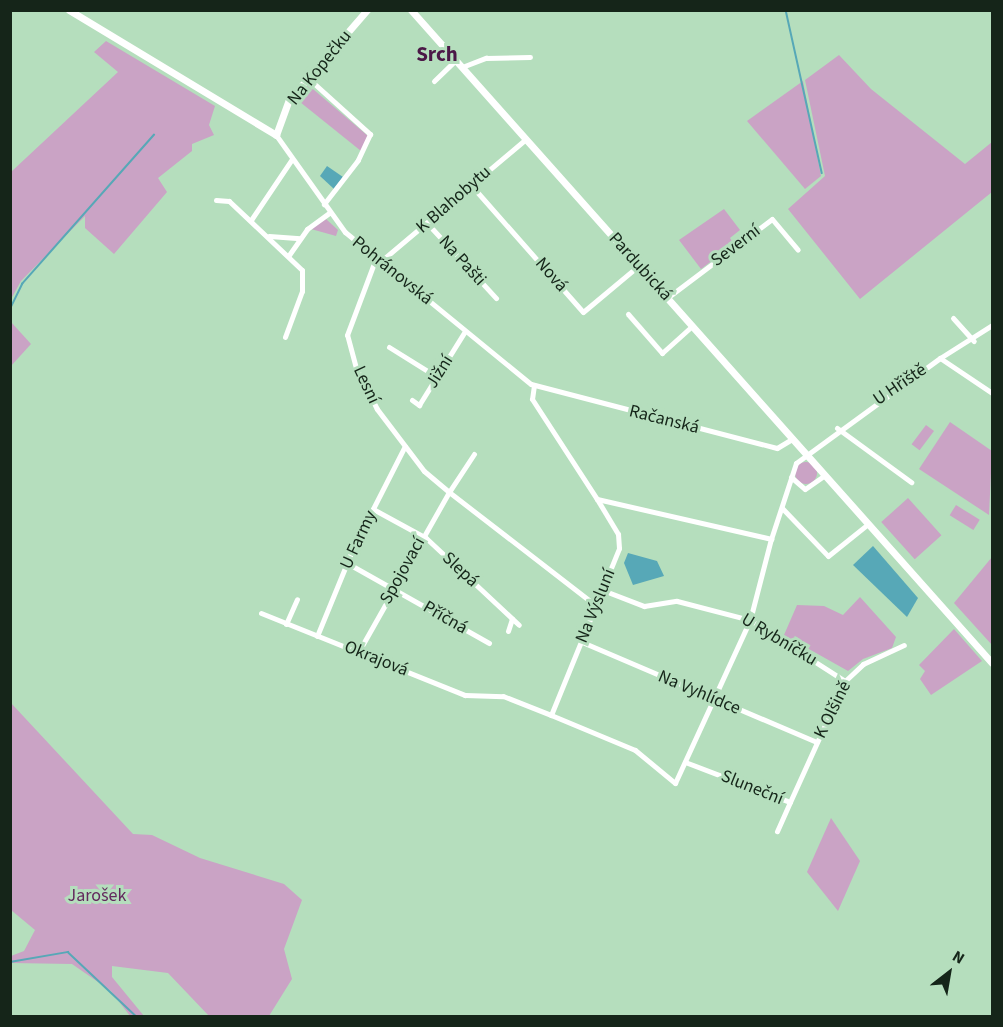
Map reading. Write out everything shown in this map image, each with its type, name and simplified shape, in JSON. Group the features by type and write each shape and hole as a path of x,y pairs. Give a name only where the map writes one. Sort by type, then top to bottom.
{"street":[{"path":"69,10 276,135"},
{"name":"Na Kopečku","path":"276,135 286,104 367,10"},
{"name":"Pardubická","path":"411,10 993,663"},
{"path":"462,67 486,58 530,57"},
{"path":"434,81 456,60"},
{"path":"308,78 370,134 358,160 324,204"},
{"name":"Pohránovská","path":"276,135 329,213 379,260 534,385"},
{"name":"K Blahobytu","path":"379,260 428,223 526,139"},
{"path":"250,220 292,159"},
{"name":"Nová","path":"471,185 583,312 638,266"},
{"path":"216,200 229,201 289,255 303,275 285,337"},
{"path":"289,255 300,238 329,213"},
{"name":"Severní","path":"667,298 772,219 798,250"},
{"name":"Na Pašti","path":"428,223 496,298"},
{"path":"268,236 300,238"},
{"name":"Lesní","path":"379,260 347,335 365,389 405,446 449,492 598,607"},
{"path":"628,314 662,353 692,326"},
{"path":"953,318 974,341"},
{"path":"940,358 974,341 993,325"},
{"name":"Jižní","path":"412,400 419,405 465,331"},
{"path":"389,347 437,376"},
{"name":"U Hřiště","path":"806,454 837,428 940,358 993,393"},
{"name":"Račanská","path":"534,385 777,448 792,439"},
{"name":"Na Výsluní","path":"534,385 532,399 620,538 605,591 551,715"},
{"path":"837,428 911,482"},
{"name":"U Farmy","path":"317,636 347,563 405,446"},
{"path":"449,492 474,454"},
{"path":"551,715 635,750 675,783 750,620 771,539 791,477 806,454"},
{"path":"791,477 805,489 825,475"},
{"name":"Spojovací","path":"359,651 449,492"},
{"path":"597,499 771,539"},
{"path":"782,508 828,556 868,524"},
{"name":"Slepá","path":"373,509 423,536 519,626"},
{"name":"Příčná","path":"347,563 489,643"},
{"name":"U Rybníčku","path":"605,591 644,606 677,601 750,620 845,681"},
{"path":"286,624 297,599"},
{"name":"Okrajová","path":"261,613 465,695 503,696 551,715"},
{"path":"508,631 512,619"},
{"name":"Příčná","path":"477,645 481,638"},
{"name":"Na Vyhlídce","path":"582,642 817,742"},
{"name":"K Olšině","path":"790,802 845,681 862,664 904,645"},
{"name":"Sluneční","path":"685,762 790,802 777,831"}],"green space":[{"path":"106,41 215,106 209,125 214,135 192,144 192,151 158,178 167,192 114,254 85,228 85,216 21,281 11,299 11,172 118,72 94,52"},
{"path":"839,55 871,89 965,164 992,142 992,192 860,299 788,209 825,176 805,80"},
{"path":"803,81 821,176 805,189 747,121"},
{"path":"307,84 368,136 361,151 295,98"},
{"path":"724,209 740,230 730,238 734,244 701,269 679,240"},
{"path":"326,219 338,230 336,236 311,229"},
{"path":"11,322 31,344 11,366"},
{"path":"950,422 992,451 989,515 919,469"},
{"path":"926,425 934,431 920,450 912,444"},
{"path":"806,462 814,465 817,473 814,481 806,484 798,481 795,473 798,465"},
{"path":"908,498 941,535 915,559 881,522"},
{"path":"956,505 980,520 973,530 950,515"},
{"path":"992,557 992,645 954,603"},
{"path":"860,597 896,637 892,648 863,659 848,671 784,635 797,605 824,606 843,615"},
{"path":"954,629 982,661 931,695 920,679 925,671 919,665"},
{"name":"Jarošek","path":"11,703 133,834 152,835 200,858 284,884 302,900 284,949 292,979 269,1016 209,1016 168,973 112,966 112,977 144,1016 130,1016 111,991 72,964 11,963 11,956 24,951 35,930 11,910"},
{"path":"831,818 860,861 838,911 807,872"}],"water":[{"path":"327,166 343,177 334,189 320,176"},
{"path":"873,546 918,598 907,617 853,565"},
{"path":"628,553 657,561 664,576 633,585 624,563"}],"waterway":[{"path":"786,10 822,173"},
{"path":"10,309 22,284 154,135"},
{"path":"10,962 68,952 136,1016"}],"district":[{"name":"Srch","path":"437,54"}]}
